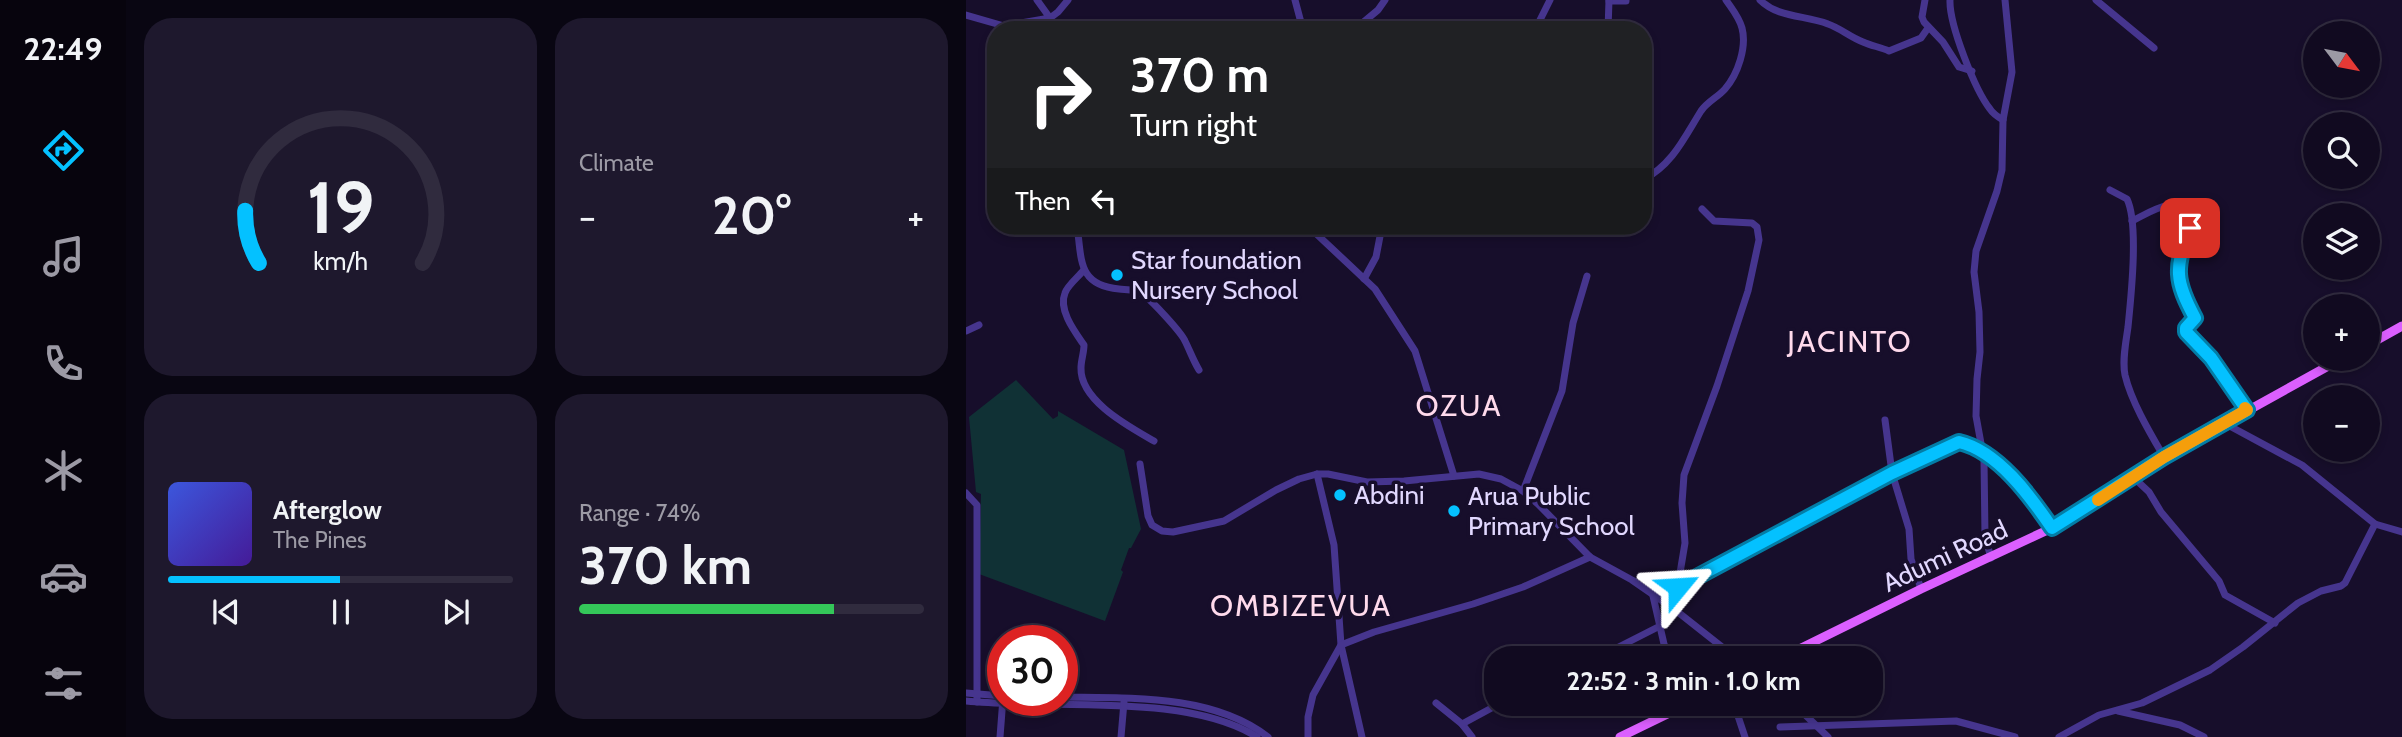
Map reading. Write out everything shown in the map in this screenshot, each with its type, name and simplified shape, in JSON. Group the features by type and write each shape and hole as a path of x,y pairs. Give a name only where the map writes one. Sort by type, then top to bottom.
{"main road":[{"path":"2380,339 2402,327"},
{"name":"Adumi Road","path":"1805,646 2052,528 2164,457 2319,371"},
{"path":"1620,737 1663,716"}],"street":[{"path":"1037,0 1052,21"},
{"path":"1033,21 1050,18 1068,0"},
{"path":"1295,0 1301,21"},
{"path":"1364,21 1385,0"},
{"path":"1540,21 1550,0"},
{"path":"1608,21 1609,0 1626,1"},
{"path":"1652,175 1686,139 1705,106 1718,96 1733,76 1741,55 1742,29 1726,0"},
{"path":"1760,0 1778,12 1830,25 1860,41 1889,51 1921,38 1928,28"},
{"path":"1925,0 1922,17 1928,28 1942,42 1959,67 1972,71"},
{"path":"1950,0 1953,23 1972,71 1988,107 2003,120"},
{"path":"1991,558 1985,536 1982,452 1976,416 1980,320 1974,272 1976,251 2000,182 2003,120 2011,72 2005,0"},
{"path":"2096,0 2154,48"},
{"path":"966,15 987,21"},
{"path":"2110,190 2127,199 2132,221 2133,256 2125,371 2146,424 2164,457"},
{"path":"2132,221 2167,204 2182,205 2196,214 2181,253 2178,271 2180,289 2195,318 2186,328 2186,332 2211,358 2247,410"},
{"path":"1674,609 1685,543 1682,503 1684,475 1748,291 1759,240 1757,227 1752,223 1714,221 1702,209"},
{"path":"1078,235 1083,271 1089,278 1102,285 1132,289 1147,297 1180,333 1199,370"},
{"path":"1318,235 1384,301 1415,351 1454,476"},
{"path":"1364,279 1376,257 1380,235"},
{"path":"1083,271 1065,293 1064,307 1084,345 1081,369 1084,381 1102,408 1154,440"},
{"path":"1523,491 1562,391 1573,323 1587,276"},
{"path":"966,331 979,325"},
{"path":"1885,420 1892,473 1909,529 1911,559 1921,589"},
{"path":"2224,423 2302,465 2375,524 2402,532"},
{"path":"1678,587 1892,473 1959,442 1982,452 2030,496 2052,528"},
{"path":"1140,464 1148,516 1152,525 1162,531 1173,532 1224,521 1276,490 1298,479 1317,474 1367,482 1479,474 1501,479 1523,491 1590,557 1674,609 1721,646"},
{"path":"1317,474 1334,545 1341,645 1362,737"},
{"path":"2133,477 2149,492 2161,512 2219,581 2225,595 2275,623"},
{"path":"966,492 977,505 977,698"},
{"path":"2059,737 2099,715 2142,704 2210,670 2298,603 2321,591 2343,585 2375,524"},
{"path":"1308,737 1308,717 1313,695 1341,645 1374,632 1522,587 1590,557"},
{"path":"1653,595 1666,646"},
{"path":"1621,646 1660,626"},
{"path":"966,693 977,698"},
{"path":"966,701 987,698"},
{"path":"1078,698 1124,702 1224,720 1256,737"},
{"path":"1078,701 1124,702 1146,699 1224,712 1268,737"},
{"path":"1121,737 1124,702"},
{"path":"1436,703 1462,724 1472,737"},
{"path":"2114,710 2180,725 2204,737"},
{"path":"1462,724 1484,712"},
{"path":"1000,737 1002,716"},
{"path":"1738,716 1745,737"},
{"path":"1806,716 1828,737"},
{"path":"1780,727 1956,721 2015,737"}],"green space":[{"path":"1016,380 1053,419 1058,416 1058,411 1124,450 1141,529 1129,548 1105,621 979,574 981,494 976,492 969,417"}],"slow traffic":[{"path":"2098,500 2164,457 2247,410 2245,408"}],"place":[{"name":"Star foundation Nursery School","path":"1117,275"},
{"name":"Abdini","path":"1340,495"},
{"name":"Arua Public Primary School","path":"1454,511"}],"district":[{"name":"JACINTO","path":"1850,341"},
{"name":"OZUA","path":"1459,405"},
{"name":"OMBIZEVUA","path":"1301,605"}],"route":[{"path":"1678,587 1892,473 1959,442 1982,452 2020,485 2052,528 2164,457 2247,410 2211,358 2186,332 2186,328 2195,318 2180,289 2178,271 2190,228"}]}
